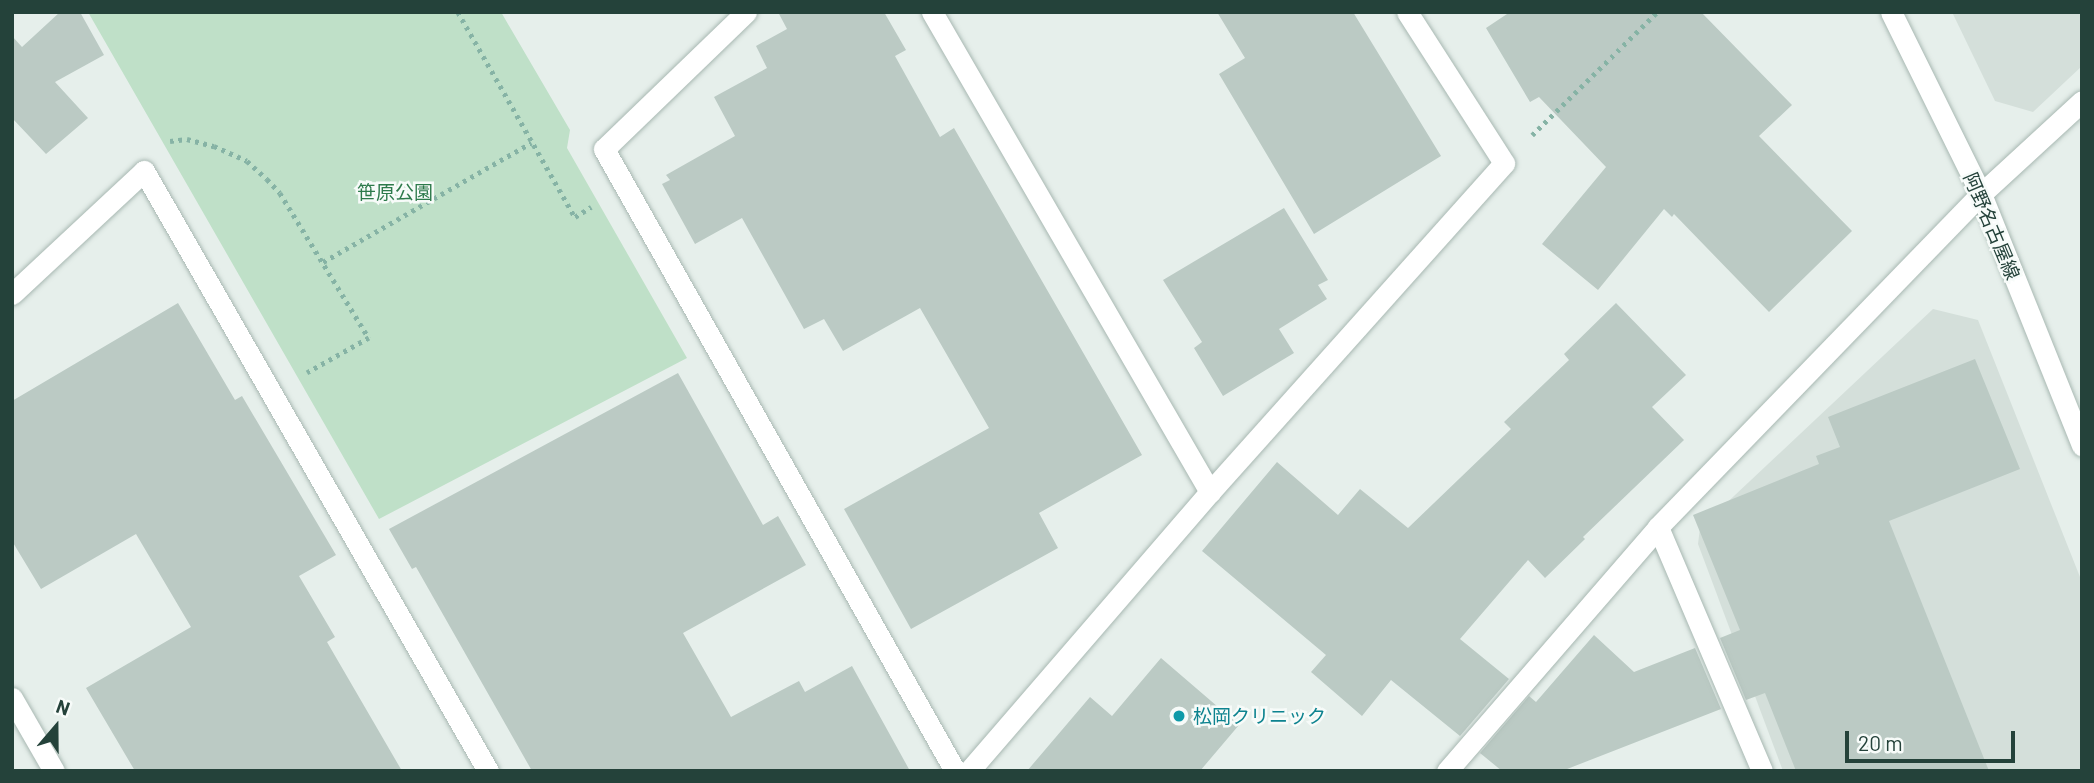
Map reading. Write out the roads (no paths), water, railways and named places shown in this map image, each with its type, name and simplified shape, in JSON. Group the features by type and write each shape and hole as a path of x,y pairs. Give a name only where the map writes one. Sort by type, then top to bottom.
{"street":[{"path":"746,12 604,149 955,771"},
{"path":"932,12 1210,492"},
{"path":"970,771 1210,492 1504,163 1407,12"},
{"name":"阿野名古屋線","path":"1891,12 1981,194 2082,445"},
{"path":"1447,771 1658,527 1981,194 2082,101"},
{"path":"12,294 144,171 488,771"},
{"path":"1658,527 1762,771"},
{"path":"12,698 54,771"}],"place":[{"name":"松岡クリニック","path":"1179,716"}],"park label":[{"name":"笹原公園","path":"395,192"}]}
